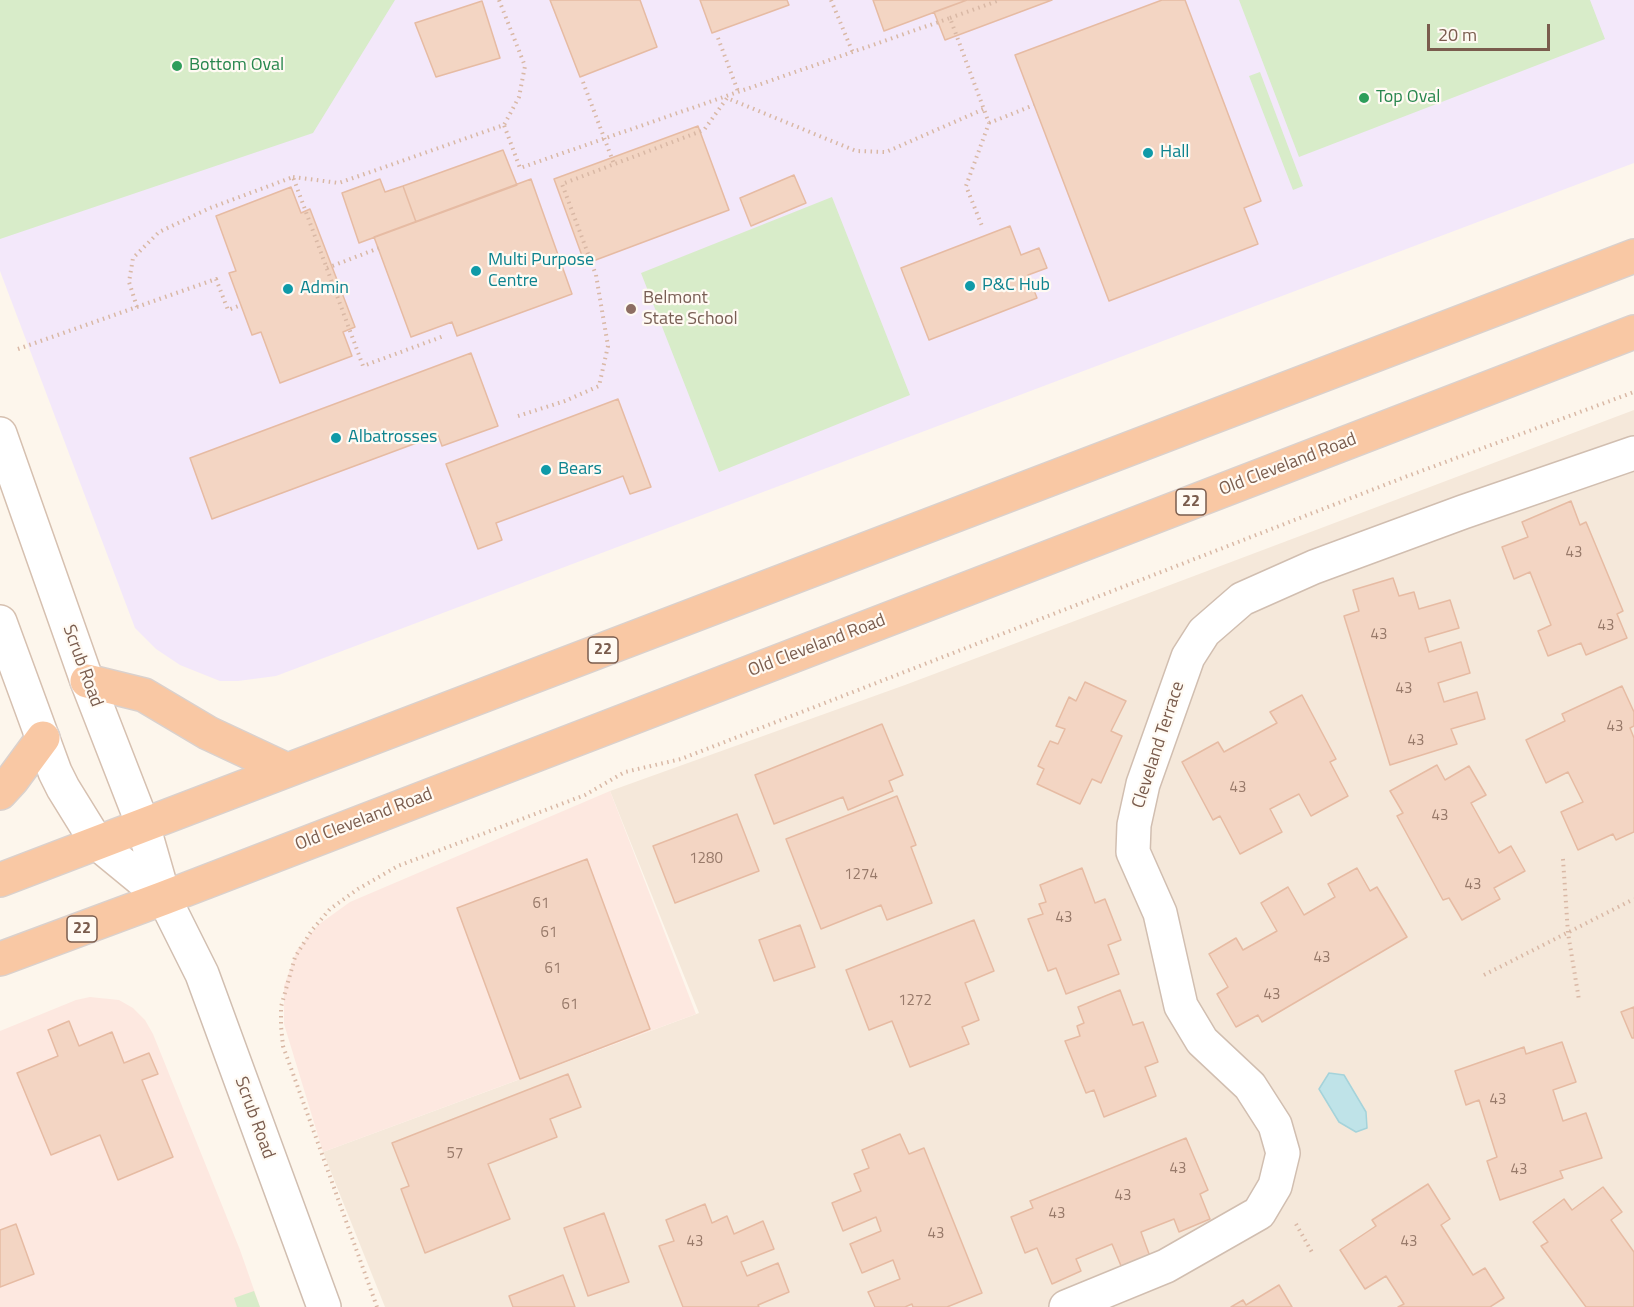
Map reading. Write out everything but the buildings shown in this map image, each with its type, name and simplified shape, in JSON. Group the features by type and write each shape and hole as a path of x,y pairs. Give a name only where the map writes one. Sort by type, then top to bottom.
{"highway":[{"name":"22","path":"0,880 1634,256"},
{"name":"Old Cleveland Road","path":"0,959 164,898 1634,332"},
{"path":"87,681 144,695 208,733 286,770"},
{"path":"0,793 43,738"}],"street":[{"name":"Scrub Road","path":"0,434 87,681 143,825 164,898 202,974 324,1307"},
{"name":"Cleveland Terrace","path":"1066,1307 1166,1266 1259,1213 1275,1186 1283,1153 1275,1125 1250,1086 1202,1041 1181,1006 1160,913 1133,852 1134,825 1143,784 1188,657 1204,632 1242,599 1314,567 1463,512 1634,453"},
{"name":"Scrub Road","path":"0,622 63,788 97,843 164,898"}],"path":[{"path":"137,307 129,282 133,258 159,232 210,208 293,177 339,183 504,125 519,97 525,66 499,0"},
{"path":"831,0 853,53"},
{"path":"504,125 520,168 727,98 1000,0"},
{"path":"950,18 989,123 966,186 982,226"},
{"path":"718,38 739,93"},
{"path":"582,82 614,164"},
{"path":"727,98 856,151 886,152 984,109"},
{"path":"518,416 565,401 599,386 608,346 596,275 562,184 704,130 727,98"},
{"path":"989,123 1034,105"},
{"path":"293,177 363,366 444,336"},
{"path":"327,268 379,248"},
{"path":"18,349 216,279 228,310 241,304"},
{"path":"376,1307 283,1046 281,1007 295,957 312,930 330,909 358,889 398,866 585,795 625,772 681,759 1405,477 1634,392"},
{"path":"1563,859 1568,933 1579,1000"},
{"path":"1484,975 1634,899"}],"shaded area":[{"name":"Belmont State School","path":"0,0 1634,0 1634,163 276,676 220,681 180,665 156,649 135,628 0,271"},
{"path":"1634,410 1634,1307 385,1307 323,1152 699,1013 610,791 905,685"},
{"path":"610,791 696,1014 323,1152 284,1024 284,986 297,950 318,925 350,902"},
{"path":"90,997 119,1000 133,1008 145,1020 153,1034 240,1250 260,1307 0,1307 0,1031 76,1000"}],"green space":[{"name":"Bottom Oval","path":"0,0 395,0 313,133 0,239"},
{"name":"Top Oval","path":"1239,0 1590,0 1605,39 1299,157"},
{"path":"1260,72 1303,186 1293,190 1249,76"},
{"path":"832,197 910,395 719,472 641,273"},
{"path":"254,1291 260,1307 237,1307 234,1298"}],"water":[{"path":"1329,1073 1344,1075 1366,1112 1367,1128 1356,1132 1339,1122 1319,1089"}],"place":[{"name":"Bottom Oval","path":"177,66"},
{"name":"Top Oval","path":"1364,98"},
{"name":"Hall","path":"1148,153"},
{"name":"Multi Purpose Centre","path":"476,271"},
{"name":"P&C Hub","path":"970,286"},
{"name":"Admin","path":"288,289"},
{"name":"Belmont State School","path":"631,309"},
{"name":"Albatrosses","path":"336,438"},
{"name":"Bears","path":"546,470"}]}
